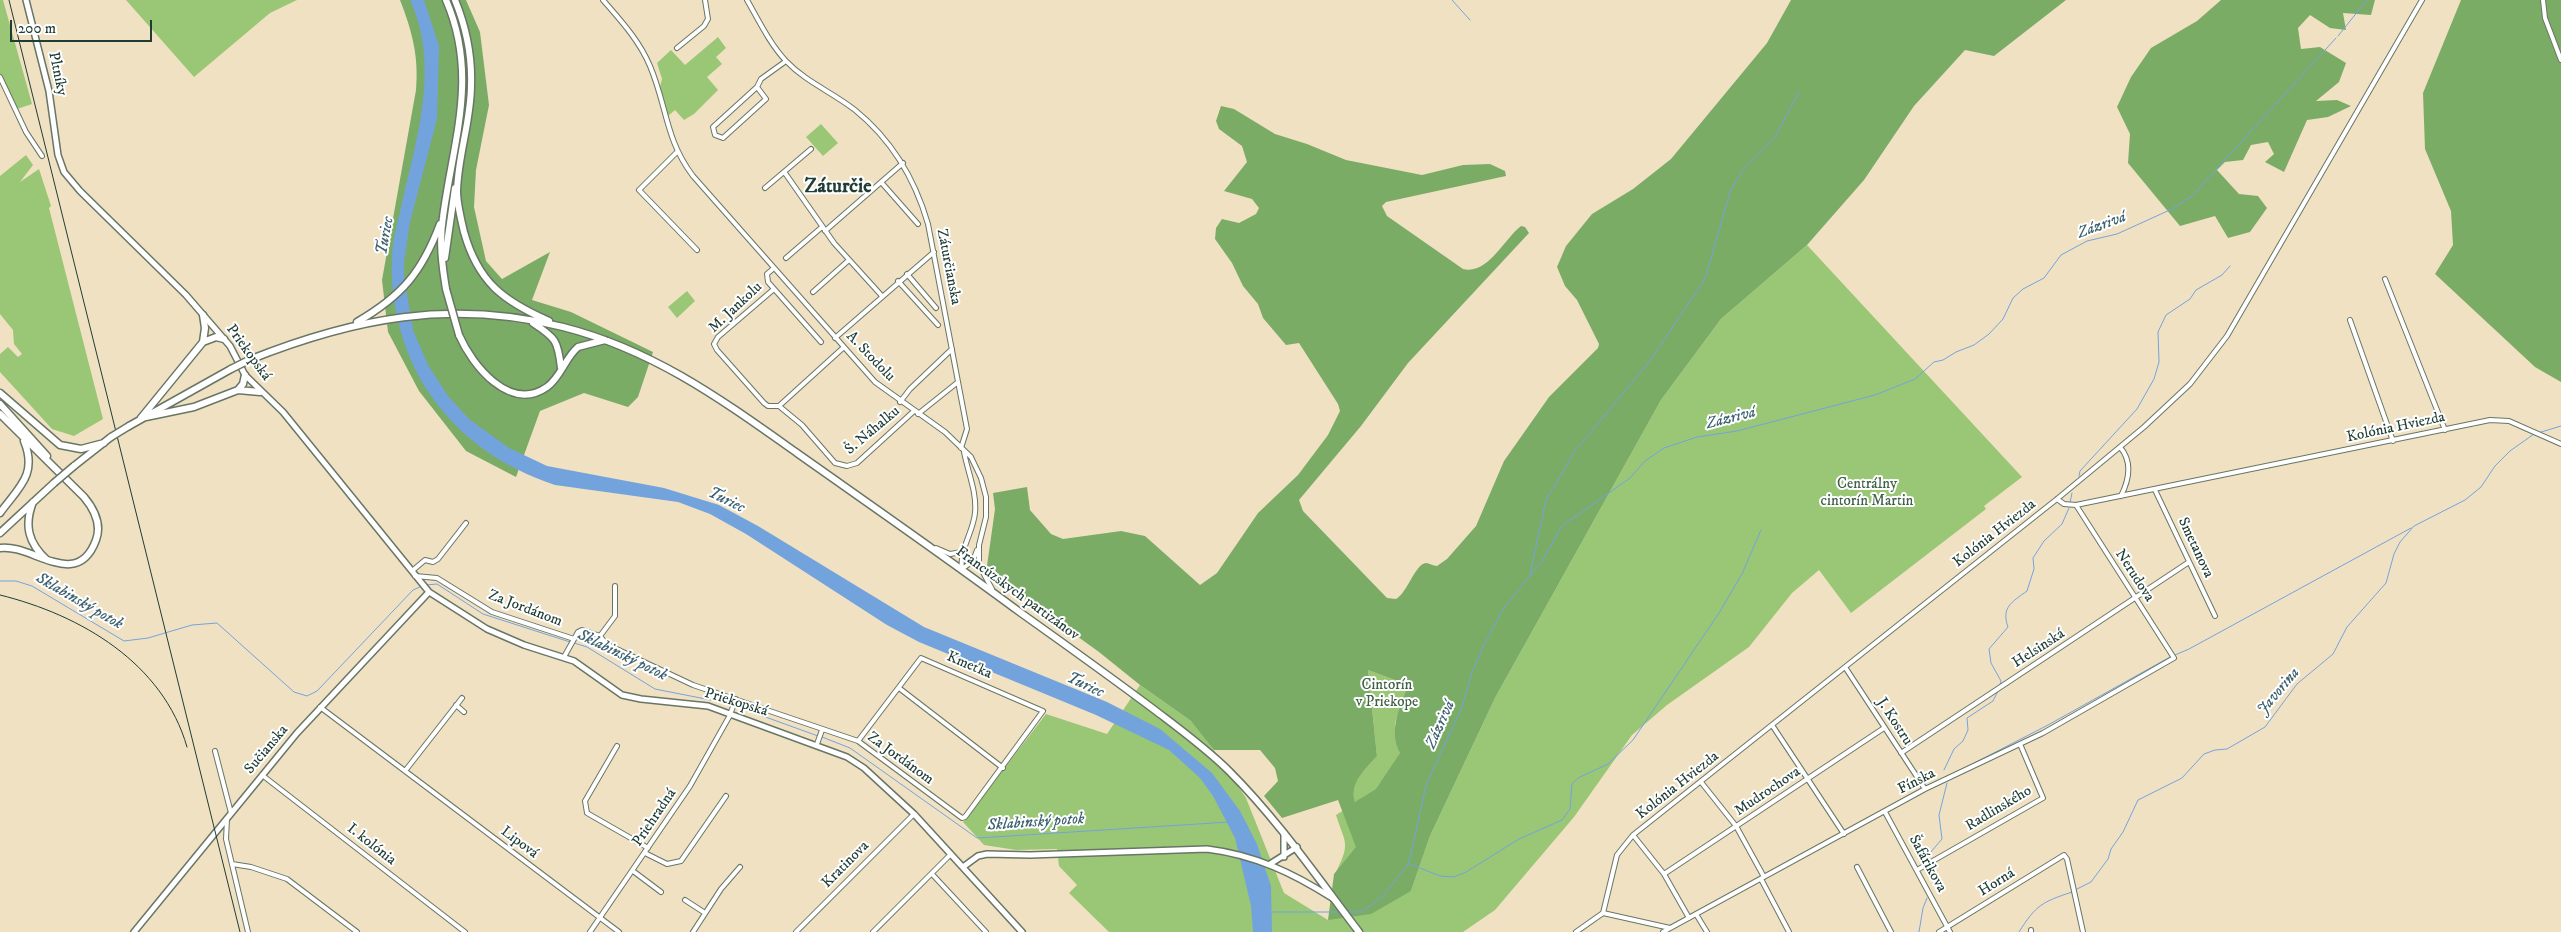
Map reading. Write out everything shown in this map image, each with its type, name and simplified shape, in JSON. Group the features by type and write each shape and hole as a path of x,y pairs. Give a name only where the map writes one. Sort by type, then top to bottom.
{"main road":[{"path":"352,325 378,310 398,295 414,276 431,249 442,218 457,143 463,84 458,33 446,0"},
{"path":"444,266 449,219 469,116 470,64 465,31 455,0"},
{"path":"461,163 458,190 460,212 468,245 481,272 510,302 564,327"},
{"path":"442,218 442,256 446,289 459,335 469,356 484,374 511,390 527,393 539,391 552,383 578,347 606,340"},
{"path":"0,533 34,500 74,466 141,418 249,360 315,335 352,325 390,318 424,315 473,314 530,320 564,327"},
{"path":"141,418 203,342 206,328 203,315"},
{"path":"530,320 547,332 558,344 561,368"},
{"name":"Francúzskych partizánov","path":"564,327 606,340 662,364 708,390 929,545 1209,753 1251,794 1297,847 1359,932"},
{"path":"203,342 216,337 224,339"},
{"path":"238,390 243,384 245,374"},
{"path":"141,418 194,407 238,390 260,392"},
{"path":"0,393 60,445 73,450 104,443"},
{"path":"0,404 89,503 96,517 98,528 95,543 82,558 64,564 48,561 14,549 0,548"},
{"path":"0,414 23,438 50,461"},
{"path":"0,513 28,474 29,458 23,438"},
{"path":"34,500 28,514 28,527 34,546 48,561"}],"street":[{"name":"Pltníky","path":"26,0 50,96 58,155"},
{"name":"A. Stodolu","path":"603,0 630,31 646,57 677,152 699,184 875,382 900,402 945,432 963,450"},
{"path":"677,48 704,26 708,19 705,0"},
{"name":"Záturčianska","path":"747,0 770,39 786,61 814,85 854,110 903,163 920,195 934,252 967,429 963,450"},
{"path":"2057,499 2120,447 2184,390 2227,336 2422,0"},
{"path":"2543,0 2545,18 2561,60"},
{"path":"757,87 766,99 723,138 715,135 713,127 757,87 761,80 786,61"},
{"path":"0,77 26,132 42,156"},
{"path":"765,188 811,149"},
{"path":"677,152 639,190 697,250"},
{"name":"Priekopská","path":"58,155 64,172 73,183 165,274 224,339 234,352 245,374 260,392 283,412 427,590 486,628 524,645 564,657 580,665 607,686 629,697 694,703 732,711 818,741 847,756 864,768 914,814 1022,932"},
{"path":"825,231 903,163"},
{"path":"785,173 825,231 882,296"},
{"path":"881,182 918,224"},
{"path":"786,258 822,227"},
{"path":"835,338 906,274 934,252"},
{"path":"813,292 849,260"},
{"path":"774,268 766,277 774,288"},
{"path":"906,274 936,308"},
{"path":"2385,279 2446,430"},
{"path":"898,282 938,325"},
{"name":"A. Stodolu","path":"774,288 821,342"},
{"name":"M. Jankolu","path":"774,288 718,337 714,344 764,403 768,406 778,406"},
{"path":"2350,320 2393,441"},
{"path":"778,406 844,347"},
{"path":"900,402 910,389 952,349"},
{"path":"916,412 958,382"},
{"name":"Š. Náhalku","path":"778,406 802,425 835,463 842,466 857,463 916,412"},
{"name":"Kolónia Hviezda","path":"1603,913 1616,855 1633,835 2057,499 2064,504 2076,505 2490,420 2504,420 2561,444"},
{"path":"2120,447 2126,453 2130,475 2121,496"},
{"path":"962,569 973,561 986,517 985,489 978,468 971,457 963,450"},
{"path":"962,569 962,552 971,534 976,506 974,487 963,450"},
{"name":"Smetanova","path":"2155,490 2215,616"},
{"name":"Nerudova","path":"2076,505 2174,658"},
{"path":"415,576 425,560 433,562 438,560 466,523"},
{"path":"929,545 950,554 962,552"},
{"path":"979,545 979,565 995,593"},
{"name":"Helsinská","path":"1901,753 2189,562"},
{"name":"Za Jordánom","path":"415,576 437,578 492,612 574,640"},
{"path":"564,657 578,632 582,630 600,636 615,616 614,586"},
{"name":"Sučianska","path":"134,932 320,707 427,590"},
{"name":"Za Jordánom","path":"600,636 606,644 664,672 822,730 858,741 962,818 966,817 1003,768"},
{"name":"Kmeťka","path":"858,741 921,658 1043,711 1003,768"},
{"name":"Fínska","path":"1663,932 1925,790 2020,744 2174,658"},
{"name":"J. Kostru","path":"1845,667 1925,790"},
{"path":"899,688 1003,768"},
{"path":"405,771 462,698"},
{"name":"Priehradná","path":"590,932 690,786 732,711 736,699"},
{"path":"456,705 464,712"},
{"name":"Lipová","path":"320,707 618,932"},
{"path":"1772,725 1844,834"},
{"name":"Mudrochova","path":"1664,874 1884,728"},
{"path":"818,741 822,730"},
{"name":"Radlinského","path":"1917,870 2043,798 2020,744"},
{"path":"617,746 585,801 586,813 648,848"},
{"path":"216,752 231,813"},
{"name":"I. kolónia","path":"262,776 465,932"},
{"path":"1701,782 1736,826 1790,932"},
{"path":"645,853 667,864 681,861 726,796"},
{"name":"Šafárikova","path":"1885,812 1949,930"},
{"name":"Kratinova","path":"796,932 914,814"},
{"path":"227,818 226,839 248,932"},
{"path":"1284,832 1284,858"},
{"path":"1633,835 1664,874 1688,918"},
{"path":"1268,863 1284,858 1297,847"},
{"path":"963,867 978,856 987,854 1030,855 1185,849 1234,853 1268,863 1300,878 1334,899"},
{"path":"873,932 951,854"},
{"name":"Horná","path":"1939,932 1949,930 2059,857 2064,856 2067,859 2083,932"},
{"path":"232,864 252,867 287,879 356,932"},
{"path":"692,932 740,867"},
{"path":"1857,867 1891,932"},
{"path":"633,871 661,892"},
{"path":"932,874 986,932"},
{"path":"685,900 705,913"},
{"path":"1576,932 1603,913 1670,928"},
{"path":"1696,914 1707,932"}],"green space":[{"path":"0,0 3,0 32,104 17,109 0,74"},
{"path":"126,0 297,0 270,13 194,77"},
{"path":"400,0 466,0 480,32 489,105 476,170 474,207 486,261 502,279 550,252 532,300 571,312 653,352 638,397 628,407 584,393 540,411 516,477 466,451 419,391 388,332 382,280 417,78 414,44"},
{"path":"1791,0 2066,0 1994,56 1965,50 1914,106 1864,180 1807,245 1721,319 1661,400 1495,698 1430,836 1411,891 1371,914 1328,920 1334,874 1356,847 1338,800 1282,818 1264,796 1278,781 1275,768 1260,750 1214,750 1191,721 1013,590 987,566 995,509 993,493 1027,487 1030,510 1051,534 1063,539 1121,531 1145,536 1200,585 1217,573 1258,513 1298,475 1328,435 1340,411 1338,404 1299,343 1286,345 1263,318 1258,304 1243,286 1232,263 1215,239 1216,228 1222,219 1239,223 1256,214 1259,208 1252,199 1224,191 1247,162 1242,146 1219,129 1216,121 1221,106 1234,109 1275,134 1307,144 1346,160 1422,175 1463,165 1490,164 1505,171 1506,176 1386,202 1382,206 1387,216 1463,269 1480,267 1495,255 1521,226 1525,227 1529,233 1408,363 1361,426 1299,500 1303,511 1387,598 1396,599 1404,591 1418,568 1426,563 1437,566 1447,559 1476,526 1504,461 1549,397 1598,348 1599,344 1577,300 1565,286 1557,267 1566,246 1592,214 1633,189 1671,159 1767,43","holes":["1368,670 1408,685 1395,727 1395,736 1400,753 1376,789 1355,802 1354,789 1356,783 1377,756"]},
{"path":"2221,0 2375,0 2371,15 2343,13 2346,30 2330,28 2310,15 2298,28 2301,49 2320,47 2346,63 2339,82 2316,101 2337,100 2351,106 2328,117 2307,120 2284,172 2265,162 2274,154 2268,142 2251,145 2243,160 2225,162 2217,170 2239,194 2258,196 2267,208 2250,232 2228,238 2215,216 2180,226 2128,163 2130,134 2117,107 2131,77 2151,48 2197,21"},
{"path":"2461,0 2561,0 2561,382 2535,367 2435,274 2453,245 2451,211 2425,149 2423,93"},
{"path":"718,37 726,48 716,57 722,64 707,77 718,90 694,114 684,120 675,110 668,116 660,87 662,79 657,63 671,50 685,65"},
{"path":"821,124 838,143 823,156 806,137"},
{"path":"26,155 33,165 20,182 39,169 51,206 49,208 103,419 74,436 52,429 0,372 0,354 8,347 18,357 22,354 14,344 13,330 0,314 0,176"},
{"name":"Centrálny cintorín Martin","path":"1807,245 2022,477 1984,506 1986,509 1851,613 1819,570 1792,593 1749,647 1667,705 1632,735 1574,817 1495,910 1463,932 1109,932 1069,893 1077,885 1059,866 1057,849 1016,850 984,845 963,822 1046,714 1107,734 1140,685 1191,721 1201,731 1246,798 1284,893 1328,920 1411,891 1430,836 1495,698 1661,400 1721,319"},
{"path":"687,291 695,301 677,318 668,307"},
{"name":"Cintorín v Priekope","path":"1368,670 1408,685 1395,723 1400,753 1364,843 1336,872 1344,855 1345,843 1336,815 1355,803 1354,789 1356,783 1377,756"}],"water":[{"path":"410,0 424,0 439,46 437,119 410,222 404,262 404,276 413,330 428,365 448,396 469,419 509,448 547,466 664,488 719,505 758,526 924,627 1107,702 1160,729 1212,773 1240,811 1257,844 1271,886 1272,932 1253,932 1251,906 1235,838 1213,796 1200,778 1169,750 1096,715 919,642 887,625 746,534 710,514 678,502 555,485 500,460 483,449 453,423 427,390 411,360 400,328 393,294 392,260 394,240 419,130 425,77 424,51 419,25"}],"waterway":[{"path":"1452,0 1470,20"},
{"name":"Zázrivá","path":"2338,36 2367,0"},
{"name":"Zázrivá","path":"1347,912 1362,912 1382,897 1409,863 1426,785 1462,707 1472,672 1485,643 1503,609 1542,561 1562,526 1630,478 1645,461 1664,448 1697,437 1737,431 1875,395 1915,379 1934,362 1943,360 1956,352 1974,345 1989,334 2003,319 2013,298 2023,289 2044,278 2061,255 2087,241 2117,234 2172,209 2192,196 2336,38"},
{"path":"1530,574 1546,500 1575,451 1649,362 1705,279 1731,189 1742,171 1775,137 1799,92"},
{"path":"2079,476 2080,471 2137,409 2154,379 2159,362 2158,332 2166,315 2190,299 2196,290 2222,275 2230,266"},
{"name":"Javorina","path":"2538,433 2561,426"},
{"name":"Javorina","path":"2075,890 2091,882 2108,859 2111,849 2123,832 2138,800 2182,778 2204,754 2215,750 2227,749 2265,727 2297,684 2333,654 2347,627 2386,583 2394,554 2400,542 2414,526 2465,500 2481,487 2495,466 2510,451 2534,434"},
{"path":"2070,503 2072,493"},
{"path":"2000,685 2001,681 1991,663 1989,649 2008,627 2006,614 2009,606 2027,591 2034,569 2033,558 2044,541 2062,524 2069,508"},
{"path":"2175,655 2411,528"},
{"path":"1410,864 1440,876 1454,877 1466,872 1519,839 1562,820 1570,809 1572,784 1578,778 1608,764 1633,740 1719,613 1742,574 1761,530"},
{"name":"Sklabinský potok","path":"0,581 16,581 32,586 124,641 148,638 192,625 217,623 294,692 307,696 317,691 413,590 422,586"},
{"name":"Sklabinský potok","path":"426,585 437,584 483,614 570,642"},
{"name":"Sklabinský potok","path":"574,643 587,647 655,689 731,704"},
{"path":"1951,775 2048,725 2170,657"},
{"path":"1944,770 1954,749 1963,741 1968,730 1967,718 1993,701 1998,691"},
{"name":"Sklabinský potok","path":"735,706 818,736"},
{"name":"Sklabinský potok","path":"822,737 850,748 977,838 1229,822"},
{"path":"1928,860 1930,853 1942,839 1939,815 1947,783"},
{"name":"Javorina","path":"2019,932 2035,910 2053,899 2072,892"},
{"path":"1919,932 1923,908 1927,898"},
{"name":"Zázrivá","path":"1272,912 1340,912"}],"railway":[{"path":"9,0 240,932"},
{"path":"0,595 60,615 115,647 139,667 159,691 175,717 187,747"}],"district":[{"name":"Záturčie","path":"838,188"}],"water label":[{"name":"Turiec","path":"386,236"},
{"name":"Turiec","path":"726,501"},
{"name":"Turiec","path":"1085,686"}]}
